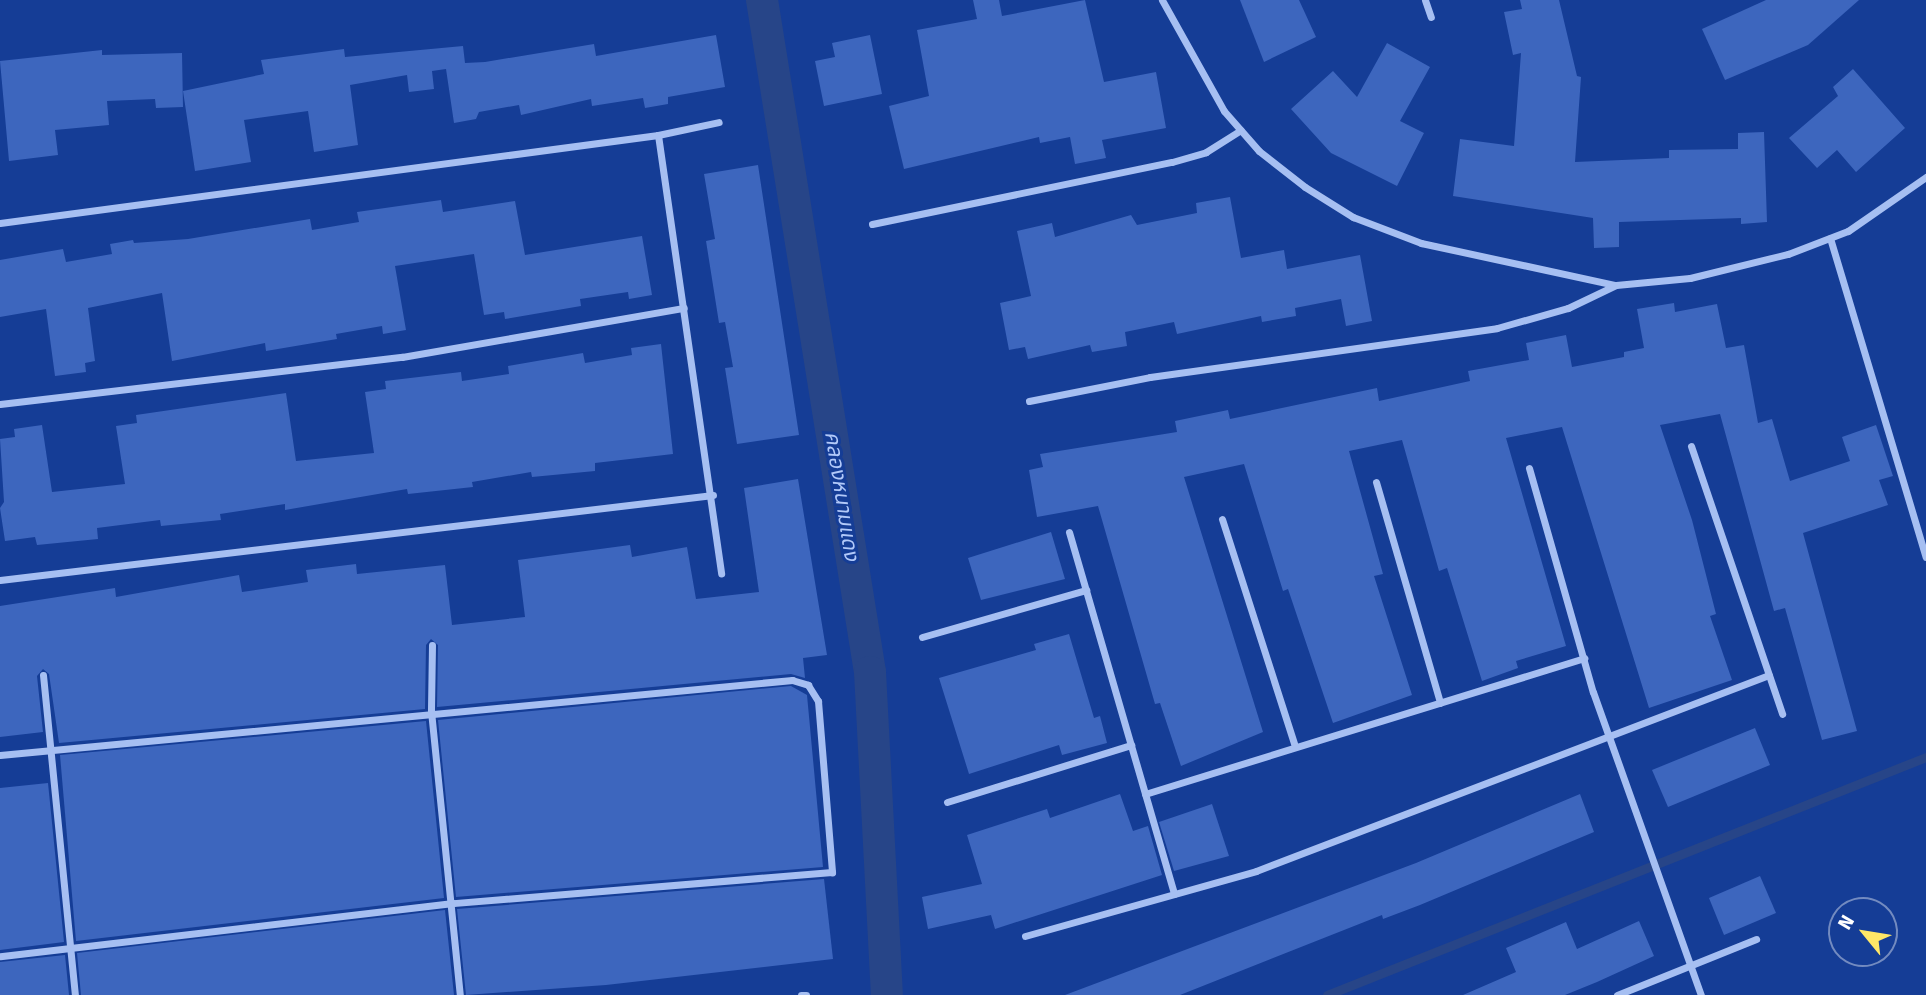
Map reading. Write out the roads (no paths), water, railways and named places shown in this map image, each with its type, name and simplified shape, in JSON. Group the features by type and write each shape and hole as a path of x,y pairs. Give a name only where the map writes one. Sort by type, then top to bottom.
{"street":[{"path":"1162,0 1224,111 1241,130 1304,187 1353,217 1421,243 1616,285 1690,278 1788,254 1848,231 1926,177"},
{"path":"1425,0 1431,17"},
{"path":"0,223 658,135 719,122"},
{"path":"872,224 1172,162 1206,152 1241,130"},
{"path":"658,135 713,495 721,574"},
{"path":"1830,238 1926,557"},
{"path":"1029,401 1150,377 1497,328 1568,309 1616,285"},
{"path":"0,404 402,357 684,309"},
{"path":"1691,446 1782,714"},
{"path":"1529,468 1609,737 1701,995"},
{"path":"1376,482 1440,703"},
{"path":"0,580 713,495"},
{"path":"1222,519 1295,747"},
{"path":"1069,531 1174,894"},
{"path":"922,637 1086,590"},
{"path":"432,645 430,711 453,903 460,995"},
{"path":"1145,794 1584,658"},
{"path":"43,675 75,995"},
{"path":"1026,936 1256,871 1769,675"},
{"path":"0,755 430,711 792,680 808,685 818,701 831,872 453,903 0,956"},
{"path":"947,802 1131,745"},
{"path":"1617,995 1756,939"}],"waterway":[{"name":"คลองหนามแดง","path":"762,0 870,672 887,995"},
{"path":"1327,995 1926,757"}]}
